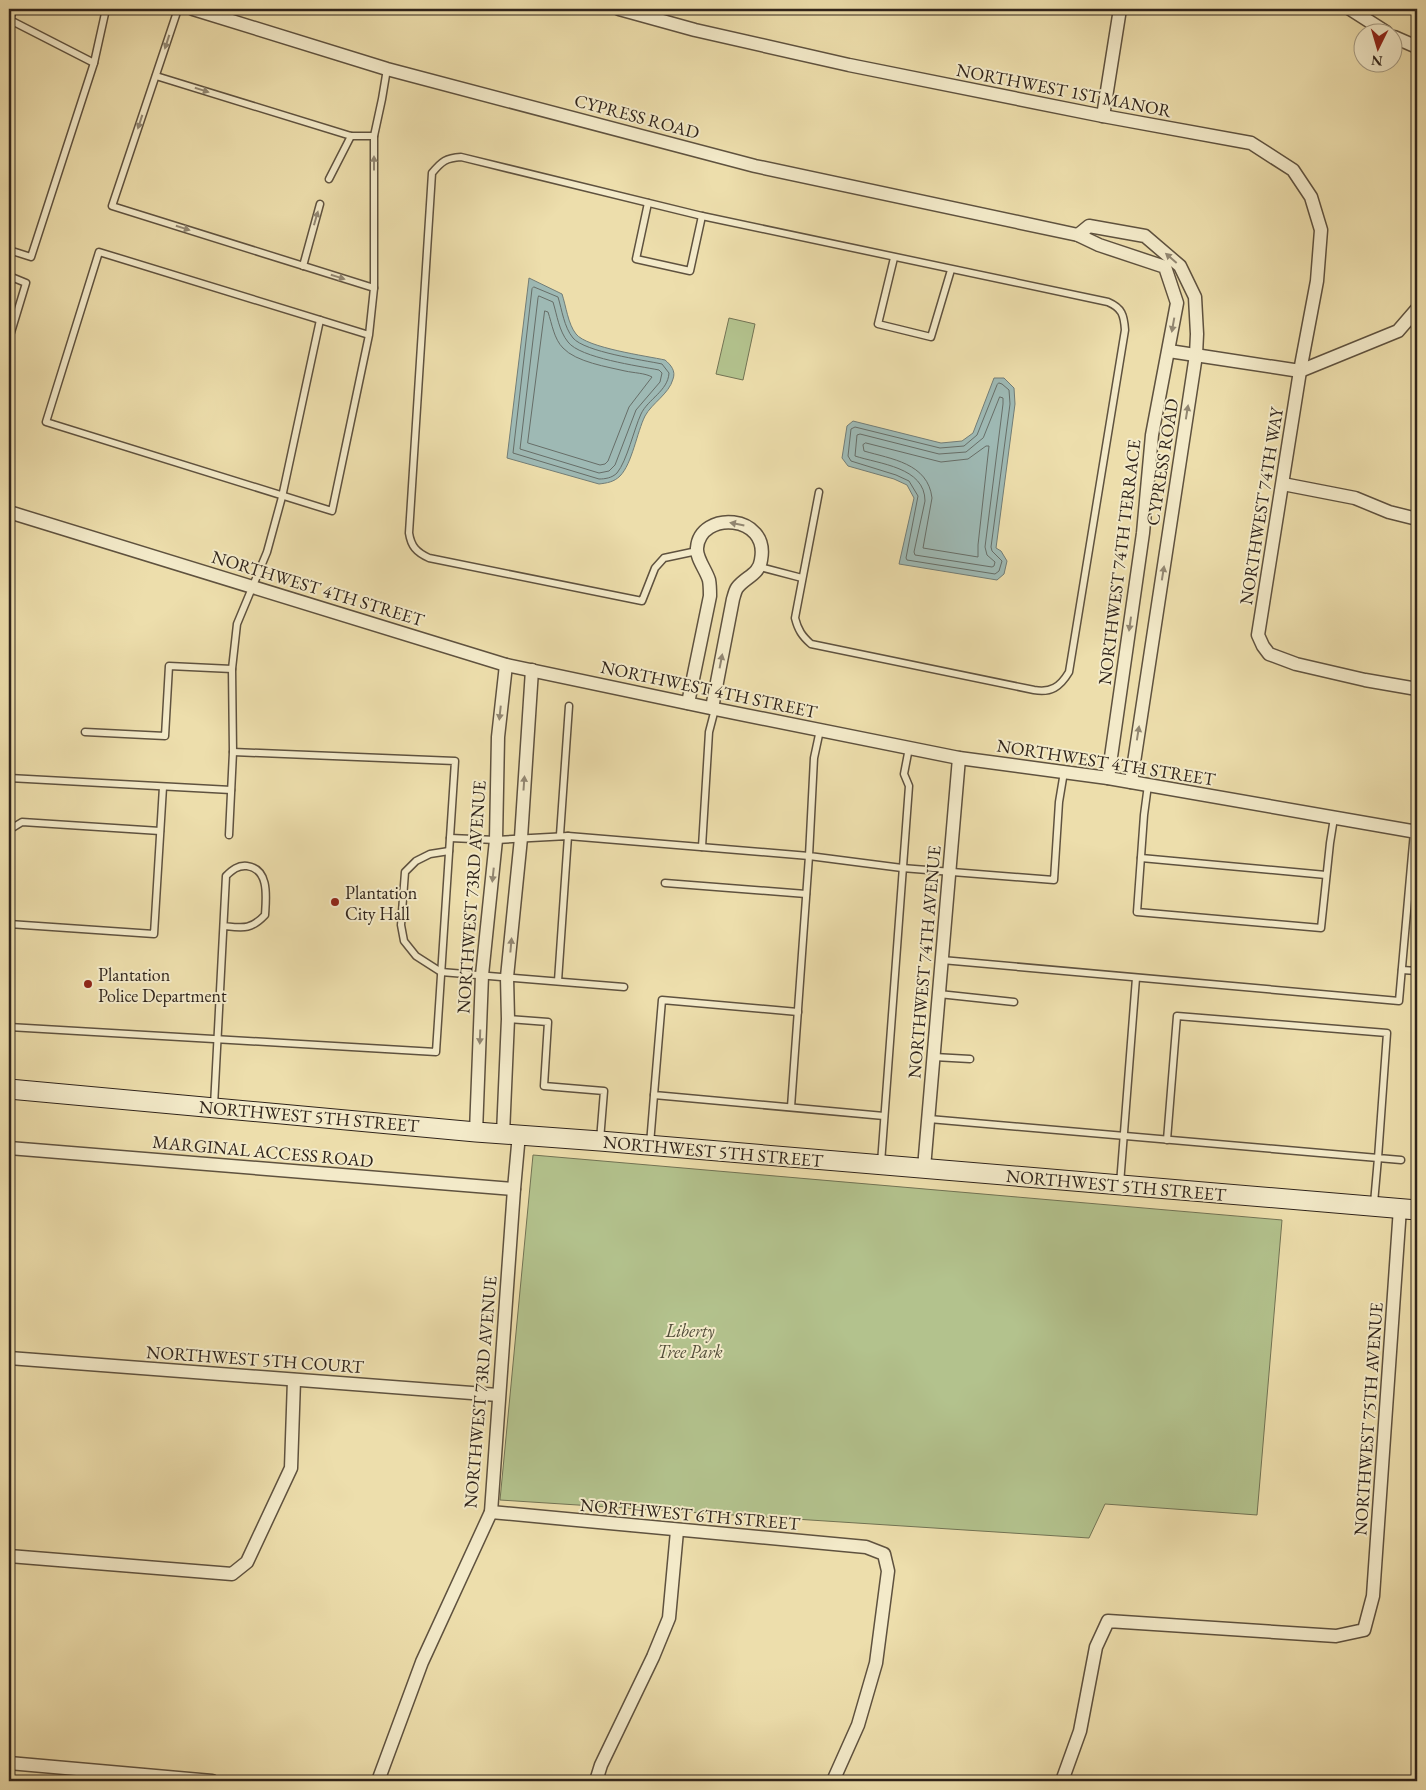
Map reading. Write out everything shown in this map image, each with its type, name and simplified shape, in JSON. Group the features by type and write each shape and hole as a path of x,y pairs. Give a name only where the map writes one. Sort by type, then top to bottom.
{"street":[{"name":"CYPRESS ROAD","path":"193,9 387,69 755,166 1078,235 1099,245 1166,268 1177,303 1169,351"},
{"name":"NORTHWEST 1ST MANOR","path":"619,9 695,30 849,65 1102,116 1251,143 1293,170 1311,196 1321,230 1317,281 1300,371"},
{"path":"1102,116 1120,9"},
{"path":"1350,9 1370,22"},
{"path":"1404,41 1417,47"},
{"name":"CYPRESS ROAD","path":"1078,235 1089,226 1145,236 1180,266 1195,297 1196,355 1131,782"},
{"path":"1169,351 1300,371 1398,331 1417,309"},
{"name":"NORTHWEST 74TH TERRACE","path":"1108,778 1143,534 1152,435 1169,351"},
{"name":"NORTHWEST 74TH WAY","path":"1300,371 1258,635 1269,654 1296,664 1365,680 1417,689"},
{"path":"1283,484 1355,498 1389,512 1417,519"},
{"name":"NORTHWEST 4TH STREET","path":"9,512 506,664 532,670 688,704 959,758 1148,784 1416,832"},
{"path":"688,704 710,596 708,580 697,551 698,538 708,529 719,523 738,522 747,526 756,534 762,546 762,558 760,567 737,588 733,599 713,709"},
{"name":"NORTHWEST 73RD AVENUE","path":"476,1132 482,975 496,840 498,737 506,664"},
{"name":"NORTHWEST 73RD AVENUE","path":"378,1781 422,1662 490,1512 514,1189 508,977 521,838 532,670"},
{"name":"NORTHWEST 74TH AVENUE","path":"924,1168 959,758"},
{"name":"NORTHWEST 5TH STREET","path":"9,1089 476,1132 1409,1209"},
{"name":"MARGINAL ACCESS ROAD","path":"9,1148 514,1189"},
{"name":"NORTHWEST 75TH AVENUE","path":"1062,1781 1080,1731 1096,1647 1108,1621 1336,1636 1364,1630 1373,1596 1409,1209"},
{"name":"NORTHWEST 5TH COURT","path":"9,1358 498,1395"},
{"path":"9,1556 232,1574 247,1562 292,1468 294,1380"},
{"name":"NORTHWEST 6TH STREET","path":"490,1512 677,1531 866,1547 884,1554 888,1571 876,1663 858,1725 833,1781"},
{"path":"596,1781 602,1764 670,1618 677,1531"},
{"path":"9,1763 212,1781"}],"lane":[{"path":"13,9 9,20 94,63"},
{"path":"9,250 31,257 94,63 106,9"},
{"path":"178,9 112,206 374,288"},
{"path":"369,335 99,252 46,422 332,511 369,335 374,288 374,136 387,69"},
{"path":"156,76 351,136 374,136"},
{"path":"329,179 351,136"},
{"path":"697,551 664,558 655,568 642,601 429,558 419,554 411,544 409,533 432,173 449,158 461,157 702,216 1116,305 1124,319 1125,330 1069,672 1063,682 1054,689 1043,691 811,644 803,637 795,618 819,492"},
{"path":"648,203 636,259 690,271 702,216"},
{"path":"303,266 320,204"},
{"path":"894,258 878,324 931,337 951,270"},
{"path":"9,276 26,283 9,339"},
{"path":"229,835 232,669 236,624 267,552 282,496 320,320"},
{"path":"760,567 802,578"},
{"path":"85,732 165,736 169,666 232,669"},
{"path":"560,835 569,706"},
{"path":"702,847 709,732 713,709"},
{"path":"791,1107 814,758 820,730"},
{"path":"881,1165 909,786 904,774 910,748"},
{"path":"9,1027 436,1052 454,761 232,752"},
{"path":"450,838 496,840 560,835 809,856 902,868 1054,880 1059,802 1064,772"},
{"path":"9,778 231,790"},
{"path":"1148,784 1137,912 1321,928 1334,818"},
{"path":"9,924 154,934 163,787"},
{"path":"9,830 22,822 160,831"},
{"path":"942,960 1399,1001 1416,832"},
{"path":"558,981 568,836"},
{"path":"449,850 430,854 416,861 405,872 401,925 404,941 416,956 441,972 624,986"},
{"path":"1141,858 1326,875"},
{"path":"214,1107 226,876 233,868 245,866 256,869 264,878 266,891 265,915 257,924 244,928 224,926"},
{"path":"1410,881 1417,882"},
{"path":"665,883 806,894"},
{"path":"1402,970 1417,971"},
{"path":"1120,1185 1136,978"},
{"path":"939,994 1014,1002"},
{"path":"650,1146 662,1000 798,1012"},
{"path":"1167,1140 1177,1016 1387,1033 1374,1206"},
{"path":"508,1020 548,1022 544,1086 604,1091 600,1141"},
{"path":"934,1057 970,1059"},
{"path":"654,1095 884,1116"},
{"path":"928,1119 1402,1160"}],"green space":[{"path":"729,318 755,324 743,380 716,374"},
{"name":"Liberty Tree Park","path":"533,1155 1282,1220 1257,1515 1105,1504 1089,1538 500,1500"}],"water":[{"path":"529,278 562,294 571,325 576,334 582,339 604,347 665,360 674,373 671,384 645,416 624,471 618,478 608,483 599,484 507,458"},
{"path":"994,378 1004,378 1014,388 1015,404 996,548 1001,551 1007,561 1004,574 997,580 899,564 914,498 907,485 894,479 848,466 842,458 847,426 853,421 941,443 962,441 973,433"}],"place":[{"name":"Plantation City Hall","path":"335,902"},
{"name":"Plantation Police Department","path":"88,984"}]}
